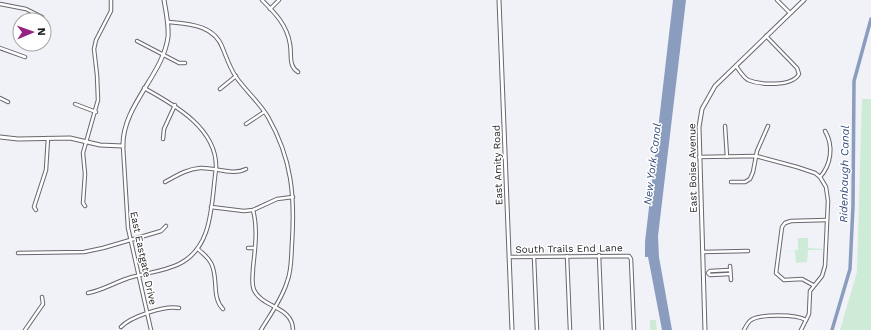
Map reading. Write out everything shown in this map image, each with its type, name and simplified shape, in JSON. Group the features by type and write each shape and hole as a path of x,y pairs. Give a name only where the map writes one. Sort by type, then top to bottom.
{"street":[{"path":"85,206 83,203 85,174 83,153 96,112 98,100 98,82 94,49 107,17 112,11 111,0"},
{"name":"East Eastgate Drive","path":"151,330 130,239 125,206 123,139 129,118 162,55 168,38 168,22 164,0"},
{"path":"262,0 278,17 286,31 291,47 292,66 298,72"},
{"path":"270,8 278,0"},
{"name":"East Amity Road","path":"499,0 512,330"},
{"path":"777,0 790,13"},
{"name":"East Boise Avenue","path":"705,330 699,157 699,127 702,109 707,97 715,86 804,0"},
{"path":"0,4 26,9 32,12"},
{"path":"168,22 196,25 207,29 220,41 236,76 264,112 279,138 286,158 293,197 290,272 286,286 261,330"},
{"path":"735,66 747,79 758,82 786,83 796,78 799,74 797,68 766,36"},
{"path":"137,41 179,63 185,63"},
{"path":"0,48 25,57"},
{"path":"220,89 236,76"},
{"path":"88,293 179,264 190,258 198,249 207,230 216,169 216,161 212,145 192,120 175,105 144,88"},
{"path":"0,98 8,102"},
{"path":"75,104 96,112"},
{"path":"163,139 164,129 175,105"},
{"path":"246,124 264,112"},
{"path":"725,126 727,157"},
{"path":"731,182 745,182 750,179 754,172 756,156 768,126"},
{"path":"820,177 828,166 829,159 830,142 825,132"},
{"path":"0,137 18,139 70,138 106,146 123,146"},
{"path":"36,210 34,207 46,170 48,138"},
{"path":"699,157 756,156 797,167 815,173 820,177 827,191 828,220 824,272 813,285 810,295 809,314 800,330"},
{"path":"165,182 194,168 237,172 246,169"},
{"path":"211,207 253,210 277,199 293,197"},
{"path":"253,210 256,222 253,288 260,298 275,306 288,316 293,330"},
{"path":"813,285 805,280 784,280 778,276 776,270 782,227 790,220 828,220"},
{"path":"18,253 84,252 161,231 166,226"},
{"path":"248,248 255,248"},
{"path":"198,249 207,257 214,269 217,300 223,309"},
{"path":"702,252 748,251"},
{"path":"599,255 602,330"},
{"name":"South Trails End Lane","path":"509,257 599,255 629,256 631,259 634,330"},
{"path":"567,256 570,330"},
{"path":"534,257 537,330"},
{"path":"708,273 710,271 730,268 731,280"},
{"path":"703,273 708,273 710,275 730,274"},
{"path":"25,330 43,304 42,297"},
{"path":"121,327 127,321 148,313 174,307 179,308"},
{"path":"744,330 748,322 761,317 796,316 806,320"}],"green space":[{"path":"862,99 871,99 871,330 840,330 857,272"},
{"path":"798,238 808,238 808,248 823,250 808,250 807,262 796,263 795,251 782,252 798,250"},
{"path":"650,320 656,320 657,330 650,330"}],"water":[{"path":"673,0 686,0 658,236 659,257 672,330 662,330 648,257 645,257 645,242"}],"waterway":[{"name":"Ridenbaugh Canal","path":"832,330 850,269 853,206 854,81 871,19"}],"water label":[{"name":"New York Canal","path":"652,164"}]}
